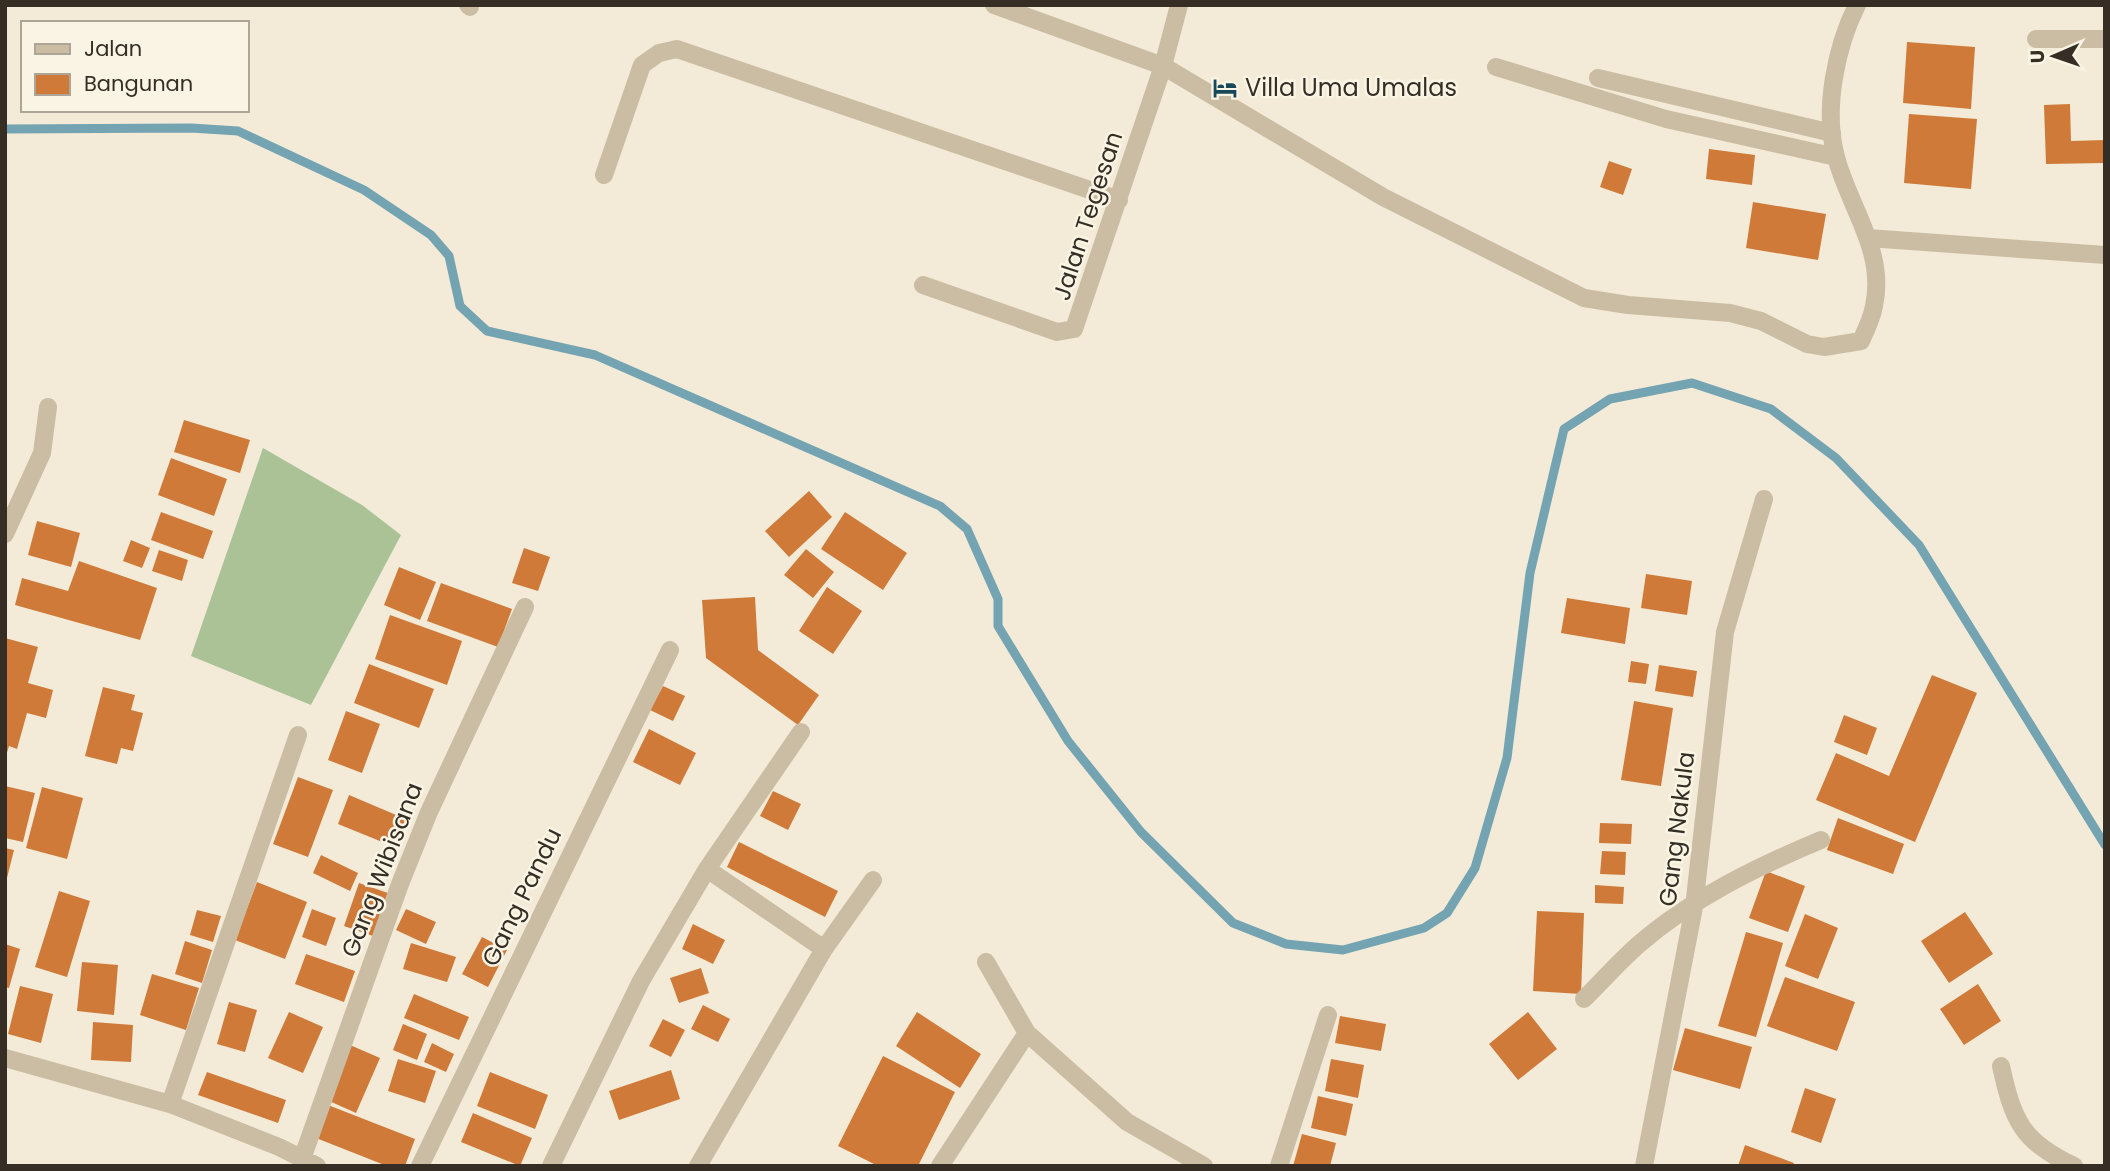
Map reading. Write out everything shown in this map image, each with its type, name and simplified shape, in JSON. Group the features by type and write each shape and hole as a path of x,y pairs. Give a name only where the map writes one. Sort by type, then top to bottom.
{"street":[{"path":"994,5 1163,66 1383,197 1584,298 1628,305 1730,313 1761,321 1807,344 1824,347 1861,341 1874,306 1877,278 1868,238 1836,157 1832,134 1835,59 1857,5"},
{"name":"Jalan Tegesan","path":"923,285 1057,332 1074,329 1163,66 1179,5"},
{"path":"2036,39 2105,39"},
{"path":"604,175 642,65 659,53 677,49 1119,200"},
{"path":"1496,67 1666,120 1836,157"},
{"path":"1598,78 1832,134"},
{"path":"1868,238 2105,255"},
{"path":"5,534 42,453 48,407"},
{"name":"Gang Nakula","path":"1644,1166 1694,906 1724,632 1764,499"},
{"name":"Gang Wibisana","path":"309,1162 400,884 429,812 525,607"},
{"name":"Gang Pandu","path":"420,1166 670,650"},
{"path":"551,1166 641,981 707,870 801,732"},
{"path":"170,1104 298,736"},
{"path":"1584,999 1636,947 1694,906 1763,864 1821,840"},
{"path":"707,870 824,949"},
{"path":"698,1166 824,949 873,880"},
{"path":"986,962 1027,1033 1127,1122 1204,1166"},
{"path":"1279,1166 1328,1016"},
{"path":"940,1166 1027,1033"},
{"path":"5,1058 170,1104 309,1162"},
{"path":"2001,1066 2011,1109 2020,1126 2054,1156 2074,1166"}],"green space":[{"path":"263,448 362,505 401,535 311,705 191,656"}],"building":[{"path":"1907,42 1975,47 1971,109 1903,103"},
{"path":"2070,104 2071,141 2105,140 2105,163 2046,164 2044,105"},
{"path":"1909,114 1977,119 1971,189 1904,183"},
{"path":"1709,149 1755,155 1752,185 1706,179"},
{"path":"1609,161 1632,169 1623,195 1600,187"},
{"path":"1753,202 1826,214 1818,260 1746,248"},
{"path":"184,420 250,440 240,473 174,452"},
{"path":"171,458 227,479 214,516 158,495"},
{"path":"809,491 832,517 789,557 765,531"},
{"path":"161,512 213,531 203,559 151,540"},
{"path":"845,512 907,553 883,590 821,549"},
{"path":"37,521 80,533 71,567 28,555"},
{"path":"131,540 150,548 142,568 123,561"},
{"path":"524,548 550,557 538,591 512,583"},
{"path":"806,549 834,572 813,598 784,575"},
{"path":"159,550 188,560 182,581 152,571"},
{"path":"79,561 157,588 140,640 15,605 22,578 68,591"},
{"path":"399,567 436,582 420,620 384,605"},
{"path":"1646,574 1692,581 1687,615 1641,608"},
{"path":"441,583 512,609 498,647 427,621"},
{"path":"827,587 862,611 833,654 799,631"},
{"path":"755,597 758,650 819,695 798,725 706,658 702,600"},
{"path":"1567,598 1630,608 1625,644 1561,633"},
{"path":"390,615 462,641 447,685 375,659"},
{"path":"5,638 38,647 28,683 53,690 46,718 27,713 17,749 9,746 6,756"},
{"path":"1631,661 1649,664 1646,684 1628,682"},
{"path":"369,664 434,689 419,728 354,703"},
{"path":"1659,665 1697,671 1693,697 1655,691"},
{"path":"1932,675 1977,693 1915,842 1816,800 1836,753 1889,776"},
{"path":"663,686 685,696 673,721 650,710"},
{"path":"103,687 135,695 131,710 143,713 133,751 121,748 117,764 85,756"},
{"path":"1634,701 1673,708 1661,786 1621,780"},
{"path":"346,711 380,724 362,773 328,760"},
{"path":"1844,715 1877,728 1867,755 1834,742"},
{"path":"649,729 696,753 680,785 633,762"},
{"path":"298,777 333,790 308,857 273,844"},
{"path":"5,786 35,793 23,842 5,838"},
{"path":"42,787 83,798 67,859 26,848"},
{"path":"773,791 801,804 788,830 760,816"},
{"path":"349,795 408,820 397,848 338,824"},
{"path":"1838,818 1904,844 1893,874 1827,850"},
{"path":"1600,823 1632,824 1631,844 1599,843"},
{"path":"739,842 838,891 825,917 727,867"},
{"path":"5,848 14,850 6,882 5,881"},
{"path":"1602,851 1626,852 1625,875 1600,874"},
{"path":"321,855 358,873 350,891 313,873"},
{"path":"1766,871 1805,886 1788,932 1749,918"},
{"path":"257,882 307,902 285,959 235,940"},
{"path":"359,883 388,893 373,936 344,926"},
{"path":"1595,885 1624,887 1623,904 1595,903"},
{"path":"59,891 90,901 67,977 35,967"},
{"path":"312,909 336,918 326,946 302,937"},
{"path":"406,909 436,922 426,944 396,930"},
{"path":"197,910 221,916 213,942 190,935"},
{"path":"1537,911 1584,913 1581,994 1533,991"},
{"path":"1965,912 1993,954 1949,983 1921,941"},
{"path":"1805,914 1838,928 1818,979 1785,966"},
{"path":"693,924 725,940 713,964 682,949"},
{"path":"1746,932 1783,943 1756,1037 1718,1026"},
{"path":"482,937 507,950 488,987 462,974"},
{"path":"185,941 212,950 202,983 175,974"},
{"path":"411,943 456,957 447,982 403,969"},
{"path":"5,944 20,949 9,988 5,987"},
{"path":"306,954 355,971 344,1002 295,984"},
{"path":"82,962 118,965 114,1015 77,1011"},
{"path":"701,968 709,993 679,1003 670,978"},
{"path":"152,974 199,988 186,1030 140,1015"},
{"path":"1785,977 1855,1002 1837,1051 1767,1026"},
{"path":"1978,984 2001,1021 1964,1045 1940,1009"},
{"path":"20,986 53,994 41,1043 8,1034"},
{"path":"414,994 469,1017 459,1040 404,1018"},
{"path":"229,1002 257,1010 245,1052 217,1044"},
{"path":"703,1005 730,1019 718,1042 691,1029"},
{"path":"289,1012 323,1027 303,1073 268,1058"},
{"path":"917,1012 981,1054 960,1088 896,1046"},
{"path":"1528,1012 1557,1049 1518,1080 1489,1044"},
{"path":"1340,1016 1386,1024 1381,1051 1335,1043"},
{"path":"663,1019 685,1030 671,1057 649,1046"},
{"path":"93,1022 133,1025 131,1062 91,1060"},
{"path":"403,1024 427,1034 417,1060 393,1050"},
{"path":"1685,1028 1752,1047 1740,1089 1673,1070"},
{"path":"432,1043 454,1054 446,1072 424,1062"},
{"path":"350,1045 380,1058 356,1113 327,1100"},
{"path":"883,1056 955,1092 918,1166 878,1166 838,1146"},
{"path":"398,1059 436,1071 425,1103 388,1091"},
{"path":"1331,1059 1364,1065 1358,1098 1325,1091"},
{"path":"671,1070 680,1099 619,1120 609,1091"},
{"path":"207,1072 286,1100 278,1123 198,1095"},
{"path":"490,1072 548,1095 535,1129 477,1106"},
{"path":"1805,1088 1836,1099 1821,1143 1791,1132"},
{"path":"1318,1096 1353,1104 1346,1136 1311,1128"},
{"path":"328,1105 415,1139 405,1166 387,1166 316,1138"},
{"path":"473,1113 532,1138 520,1166 461,1142"},
{"path":"1302,1134 1336,1143 1330,1166 1293,1166"},
{"path":"1745,1145 1794,1163 1793,1166 1738,1166"}],"waterway":[{"path":"5,129 191,128 238,131 364,190 431,235 449,256 460,306 487,331 595,355 940,506 967,529 998,599 998,626 1068,741 1141,832 1233,923 1286,944 1343,950 1424,928 1447,913 1475,868 1507,758 1530,573 1564,429 1610,399 1692,383 1771,409 1836,458 1919,545 2105,845"}],"place":[{"name":"Villa Uma Umalas","path":"1225,88"}]}
